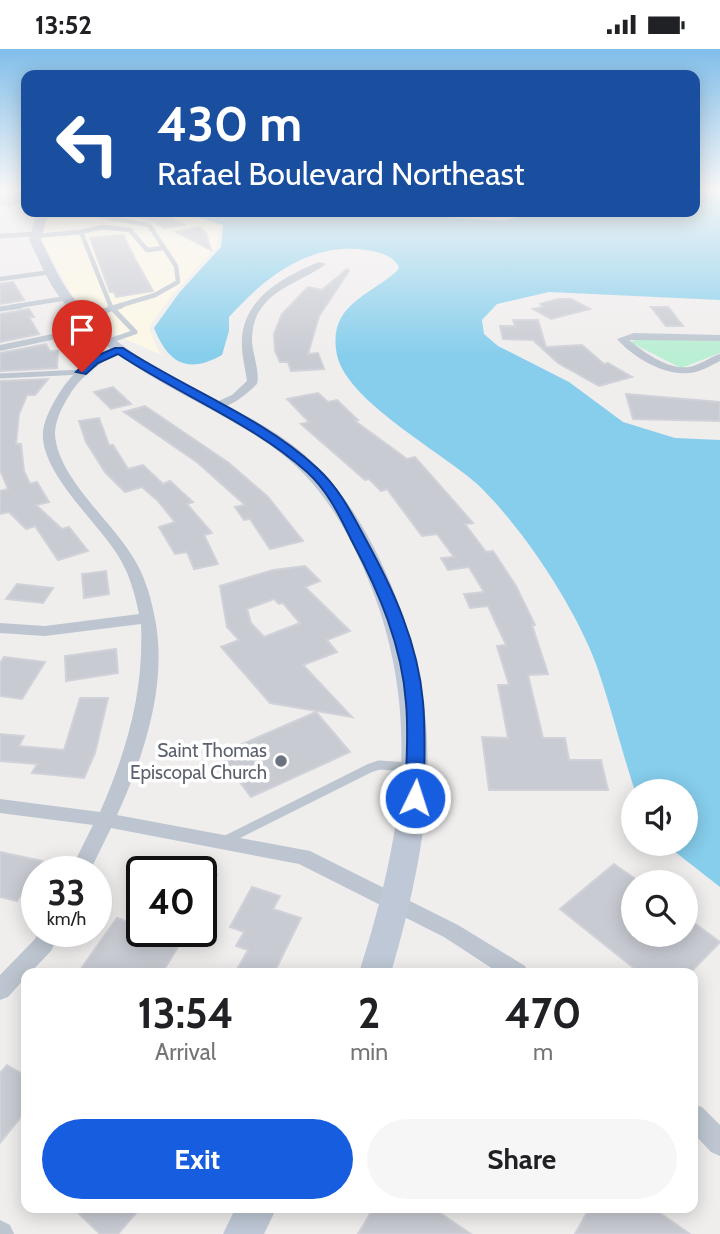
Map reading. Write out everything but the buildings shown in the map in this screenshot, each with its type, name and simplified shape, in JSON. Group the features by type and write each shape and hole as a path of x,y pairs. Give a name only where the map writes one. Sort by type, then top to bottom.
{"street":[{"path":"39,245 51,272 67,298 102,334 162,378 264,433 325,482 343,508 383,586 403,641 415,702 417,767 412,821 396,901 376,968"},
{"path":"216,407 236,397 253,382 247,338 248,323 255,310 286,282 322,264"},
{"path":"0,348 102,334"},
{"path":"88,856 107,820 142,730 151,681 148,618 127,558 63,473 49,435 57,406 72,381 94,361 102,334"},
{"path":"720,338 634,336 622,339 665,365 680,370 691,370 720,357"},
{"path":"0,628 45,631 148,618"},
{"path":"0,806 107,820 303,857 451,930 509,968"},
{"path":"0,990 41,947"},
{"path":"698,1121 720,1143"},
{"path":"242,1234 254,1213"}],"lane":[{"path":"86,245 112,311 135,332 102,334 112,311 155,295 178,282 176,266 162,245"},
{"path":"142,245 144,248 164,248"},
{"path":"0,279 51,272"},
{"path":"0,309 67,298"},
{"path":"0,376 82,372"},
{"path":"223,842 370,768 379,765 417,767"}],"shaded area":[{"path":"44,245 217,245 174,293 149,327 158,350 164,356 106,331 77,303"}],"green space":[{"path":"639,339 720,341 720,353 681,368 630,342"}],"water":[{"path":"221,245 720,245 720,300 549,292 497,304 482,320 484,334 498,346 569,382 623,422 675,438 720,440 720,887 680,856 698,856 698,779 631,779 587,642 561,593 528,544 476,483 376,407 344,372 337,355 338,324 353,304 397,271 399,267 393,260 376,252 345,249 326,251 290,265 273,276 229,317 229,331 222,355 198,364 180,362 172,357 154,328 179,293"}],"place":[{"name":"Saint Thomas Episcopal Church","path":"281,761"}],"route":[{"path":"82,372 94,361 119,350 162,378 264,433 325,482 343,508 372,562 395,613 403,641 415,702 415,798"}]}
